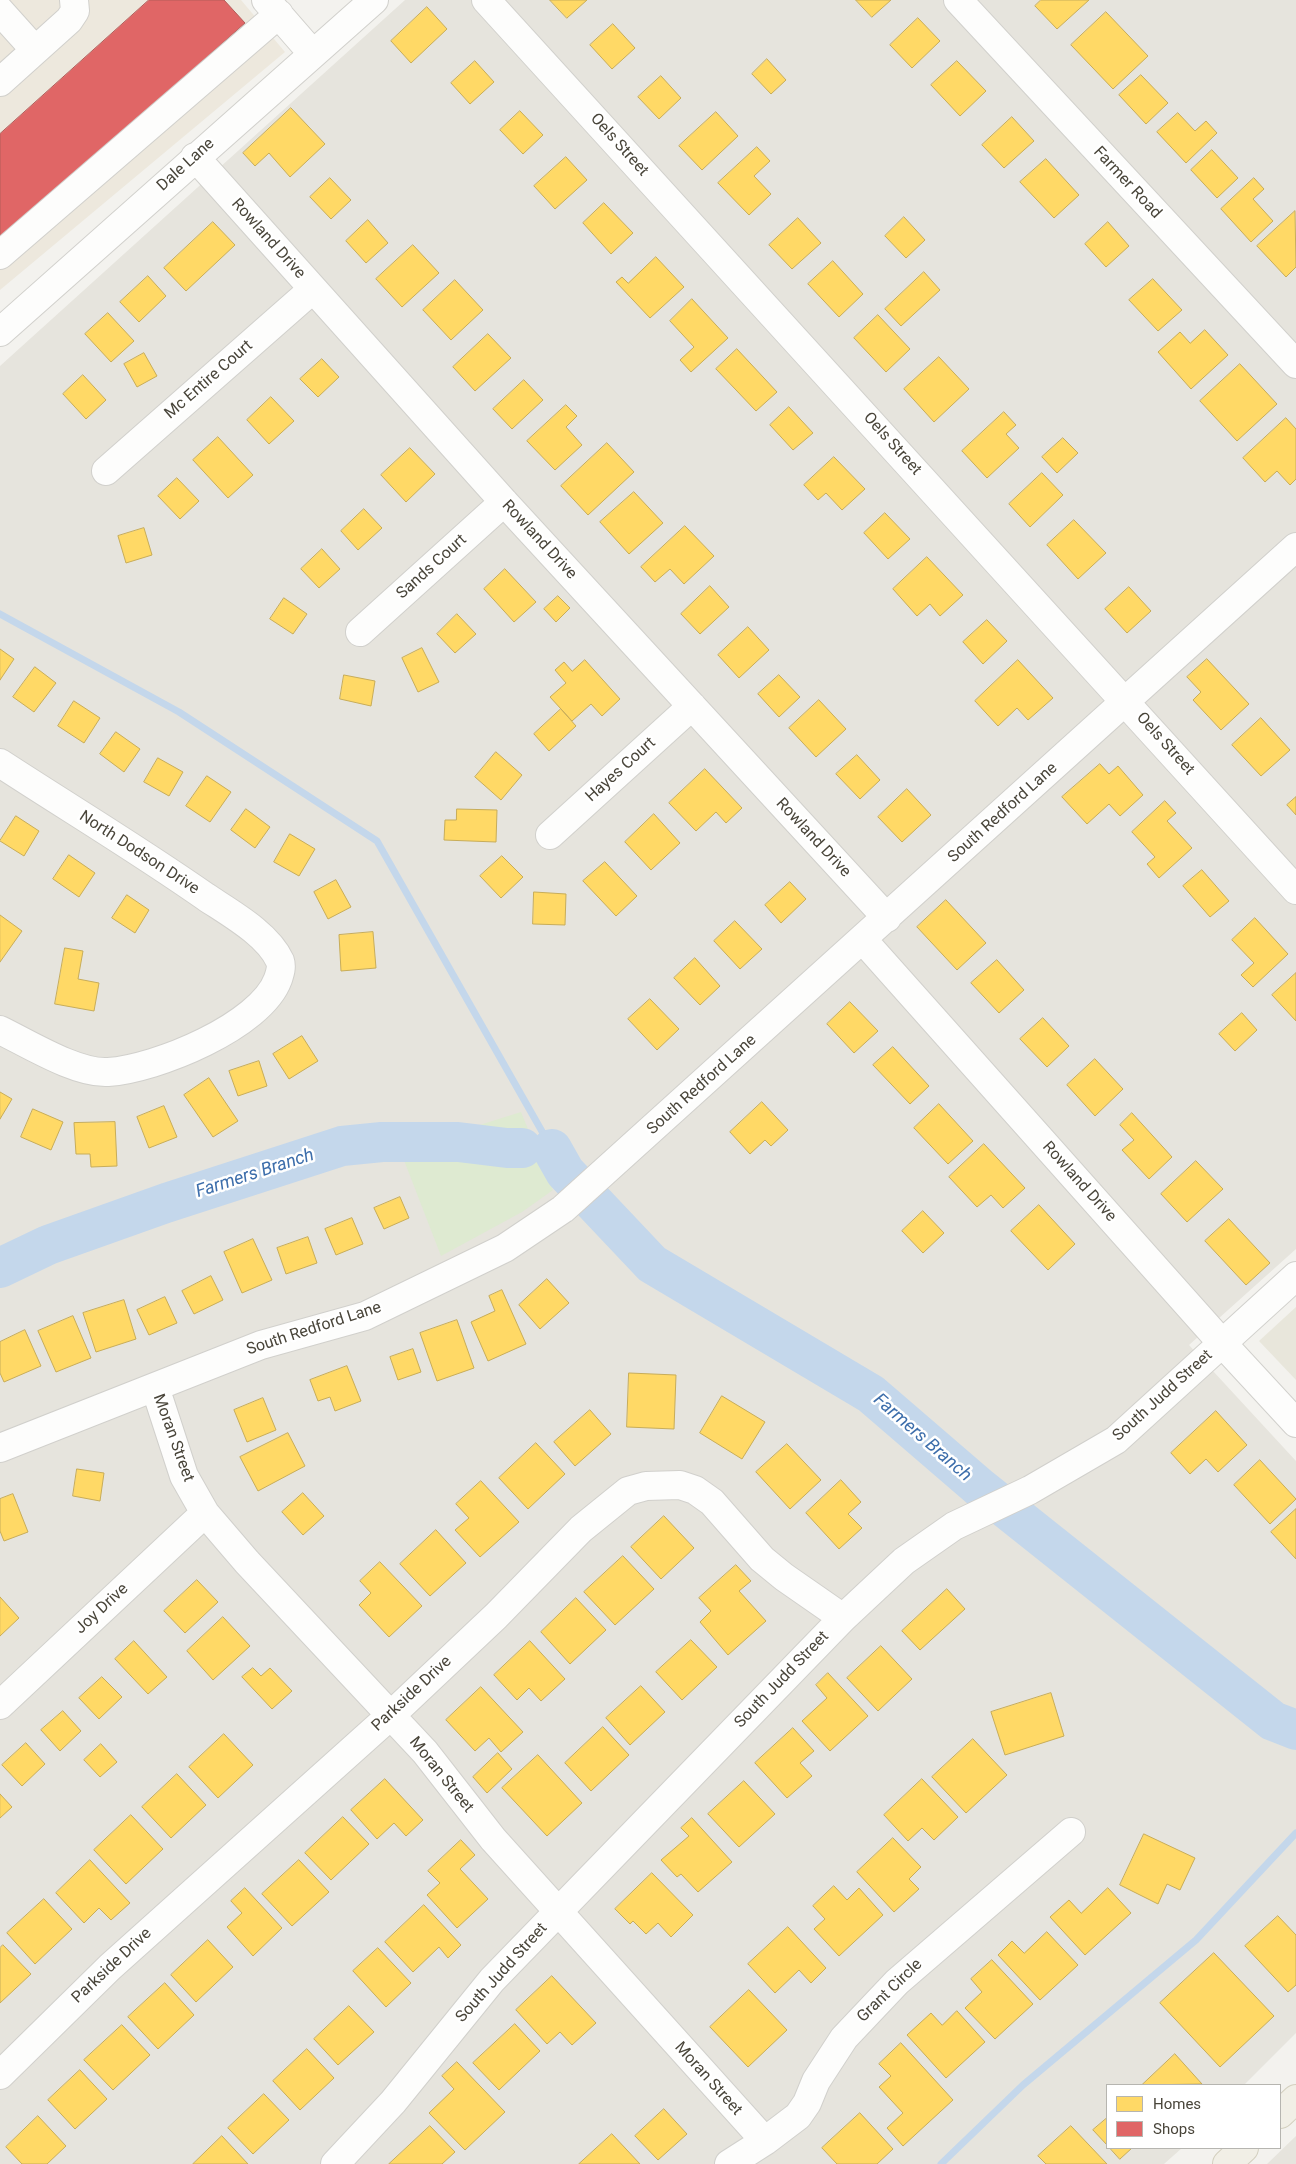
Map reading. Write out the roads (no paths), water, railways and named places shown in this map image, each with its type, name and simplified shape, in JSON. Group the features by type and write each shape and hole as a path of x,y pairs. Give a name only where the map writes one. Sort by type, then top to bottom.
{"main road":[{"path":"1281,2113 1296,2099"},
{"path":"1227,2164 1243,2149"}],"street":[{"path":"0,82 69,20 75,12 74,0"},
{"name":"Dale Lane","path":"0,332 374,0"},
{"name":"Oels Street","path":"486,0 1296,890"},
{"name":"Farmer Road","path":"958,0 1296,364"},
{"path":"0,254 273,7 313,54"},
{"path":"0,11 35,50"},
{"name":"Rowland Drive","path":"195,157 504,502 887,918"},
{"name":"Mc Entire Court","path":"106,471 312,289"},
{"name":"Sands Court","path":"360,632 504,502"},
{"name":"South Redford Lane","path":"0,1448 261,1345 365,1316 505,1248 563,1209 609,1170 1296,547"},
{"name":"Hayes Court","path":"550,835 692,706"},
{"name":"North Dodson Drive","path":"0,763 156,862 254,930 272,949 281,962 280,972 273,992 249,1016 214,1037 155,1064 107,1072 79,1068 0,1030"},
{"name":"Rowland Drive","path":"863,940 1222,1343 1296,1423"},
{"name":"South Judd Street","path":"335,2164 393,2102 492,1980 556,1911 842,1618 904,1561 954,1526 1030,1490 1116,1440 1296,1276"},
{"name":"Moran Street","path":"155,1387 184,1476 205,1513 248,1562 425,1752 493,1840 765,2142"},
{"name":"Parkside Drive","path":"0,2075 110,1966 390,1716 496,1616 581,1529 628,1491 646,1486 680,1484 695,1490 712,1502 762,1559 842,1618"},
{"name":"Joy Drive","path":"0,1705 205,1513"},
{"name":"Grant Circle","path":"729,2164 765,2142 798,2116 807,2103 816,2081 844,2038 897,1982 1071,1832"}],"waterway":[{"path":"0,614 179,712 377,841 552,1149"},
{"name":"Farmers Branch","path":"0,1268 48,1245 166,1203 342,1146 382,1142 458,1142 522,1148"},
{"path":"533,1147 552,1149"},
{"name":"Farmers Branch","path":"552,1149 565,1172 652,1264 871,1394 979,1487 1273,1721 1296,1730"},
{"path":"941,2164 1023,2085 1196,1940 1296,1833"}]}
